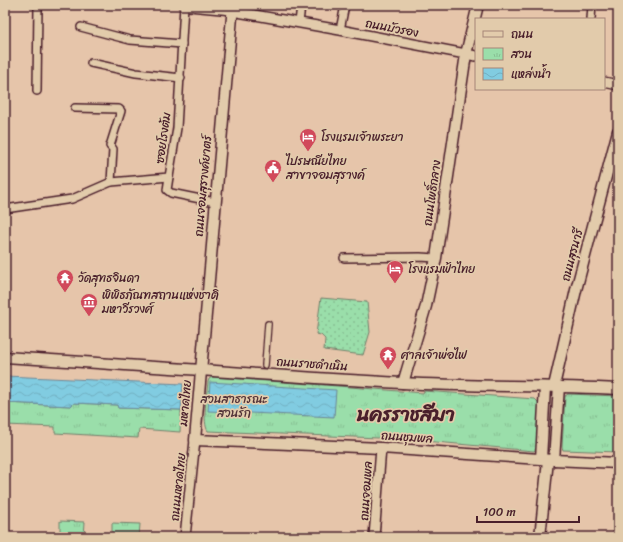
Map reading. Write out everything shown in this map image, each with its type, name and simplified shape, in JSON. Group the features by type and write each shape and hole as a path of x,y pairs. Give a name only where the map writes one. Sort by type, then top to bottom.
{"main road":[{"name":"ถนนโพธิ์กลาง","path":"403,383 426,306 436,258 466,54 478,5"},
{"name":"ถนนจอมสุรางค์ยาตร์","path":"201,369 233,8"},
{"name":"ถนนสุรนารี","path":"540,537 548,460 553,387 576,290 618,131"},
{"name":"ถนนราชดำเนิน","path":"5,357 403,383 618,389"},
{"name":"มหาดไทย","path":"195,440 201,369"},
{"name":"ถนนชุมพล","path":"195,440 381,448 548,460 618,463"}],"street":[{"path":"37,91 38,5"},
{"name":"ซอยโรงต้ม","path":"5,209 72,198 111,182 169,177 177,128 184,5"},
{"path":"188,5 189,7 233,8"},
{"path":"299,23 301,5"},
{"path":"340,30 345,5"},
{"path":"591,18 592,5"},
{"name":"ถนนบัวรอง","path":"233,8 299,23 475,56"},
{"path":"81,27 130,40 182,44"},
{"path":"91,63 136,73 181,78"},
{"path":"605,82 618,85"},
{"path":"75,108 119,109 121,111 110,146 113,149 111,182"},
{"path":"169,177 168,190 171,193 216,202"},
{"path":"344,258 436,258"},
{"path":"265,365 268,324"},
{"name":"ถนนมหาดไทย","path":"185,537 195,440"},
{"name":"ถนนจอมพล","path":"374,537 381,448"}],"green space":[{"path":"321,298 367,302 370,332 363,355 324,350 325,339 321,335 316,334"},
{"name":"สวนสาธารณะ สวนรัก","path":"212,377 423,393 424,391 535,399 539,403 537,447 534,451 403,439 208,431 205,422 205,408 208,382"},
{"path":"568,394 618,396 618,452 563,450 565,396"},
{"path":"5,403 71,406 74,403 117,405 118,408 181,410 180,432 139,429 138,438 55,433 55,427 5,425"},
{"path":"60,521 85,522 84,537 60,537"},
{"path":"112,523 140,524 139,537 112,537"}],"water":[{"path":"5,376 183,384 181,410 118,408 117,405 74,403 71,406 5,403"},
{"path":"210,382 336,390 334,417 208,411"}],"place":[{"name":"โรงแรมเจ้าพระยา","path":"308,152"},
{"name":"ไปรษณียไทย สาขาจอมสุรางค์","path":"273,183"},
{"name":"โรงแรมฟ้าไทย","path":"395,284"},
{"name":"วัดสุทธจินดา","path":"65,293"},
{"name":"พิพิธภัณฑสถานแห่งชาติ มหาวีรวงศ์","path":"89,317"},
{"name":"ศาลเจ้าพ่อไฟ","path":"388,370"}],"district":[{"name":"นครราชสีมา","path":"406,414"}]}
